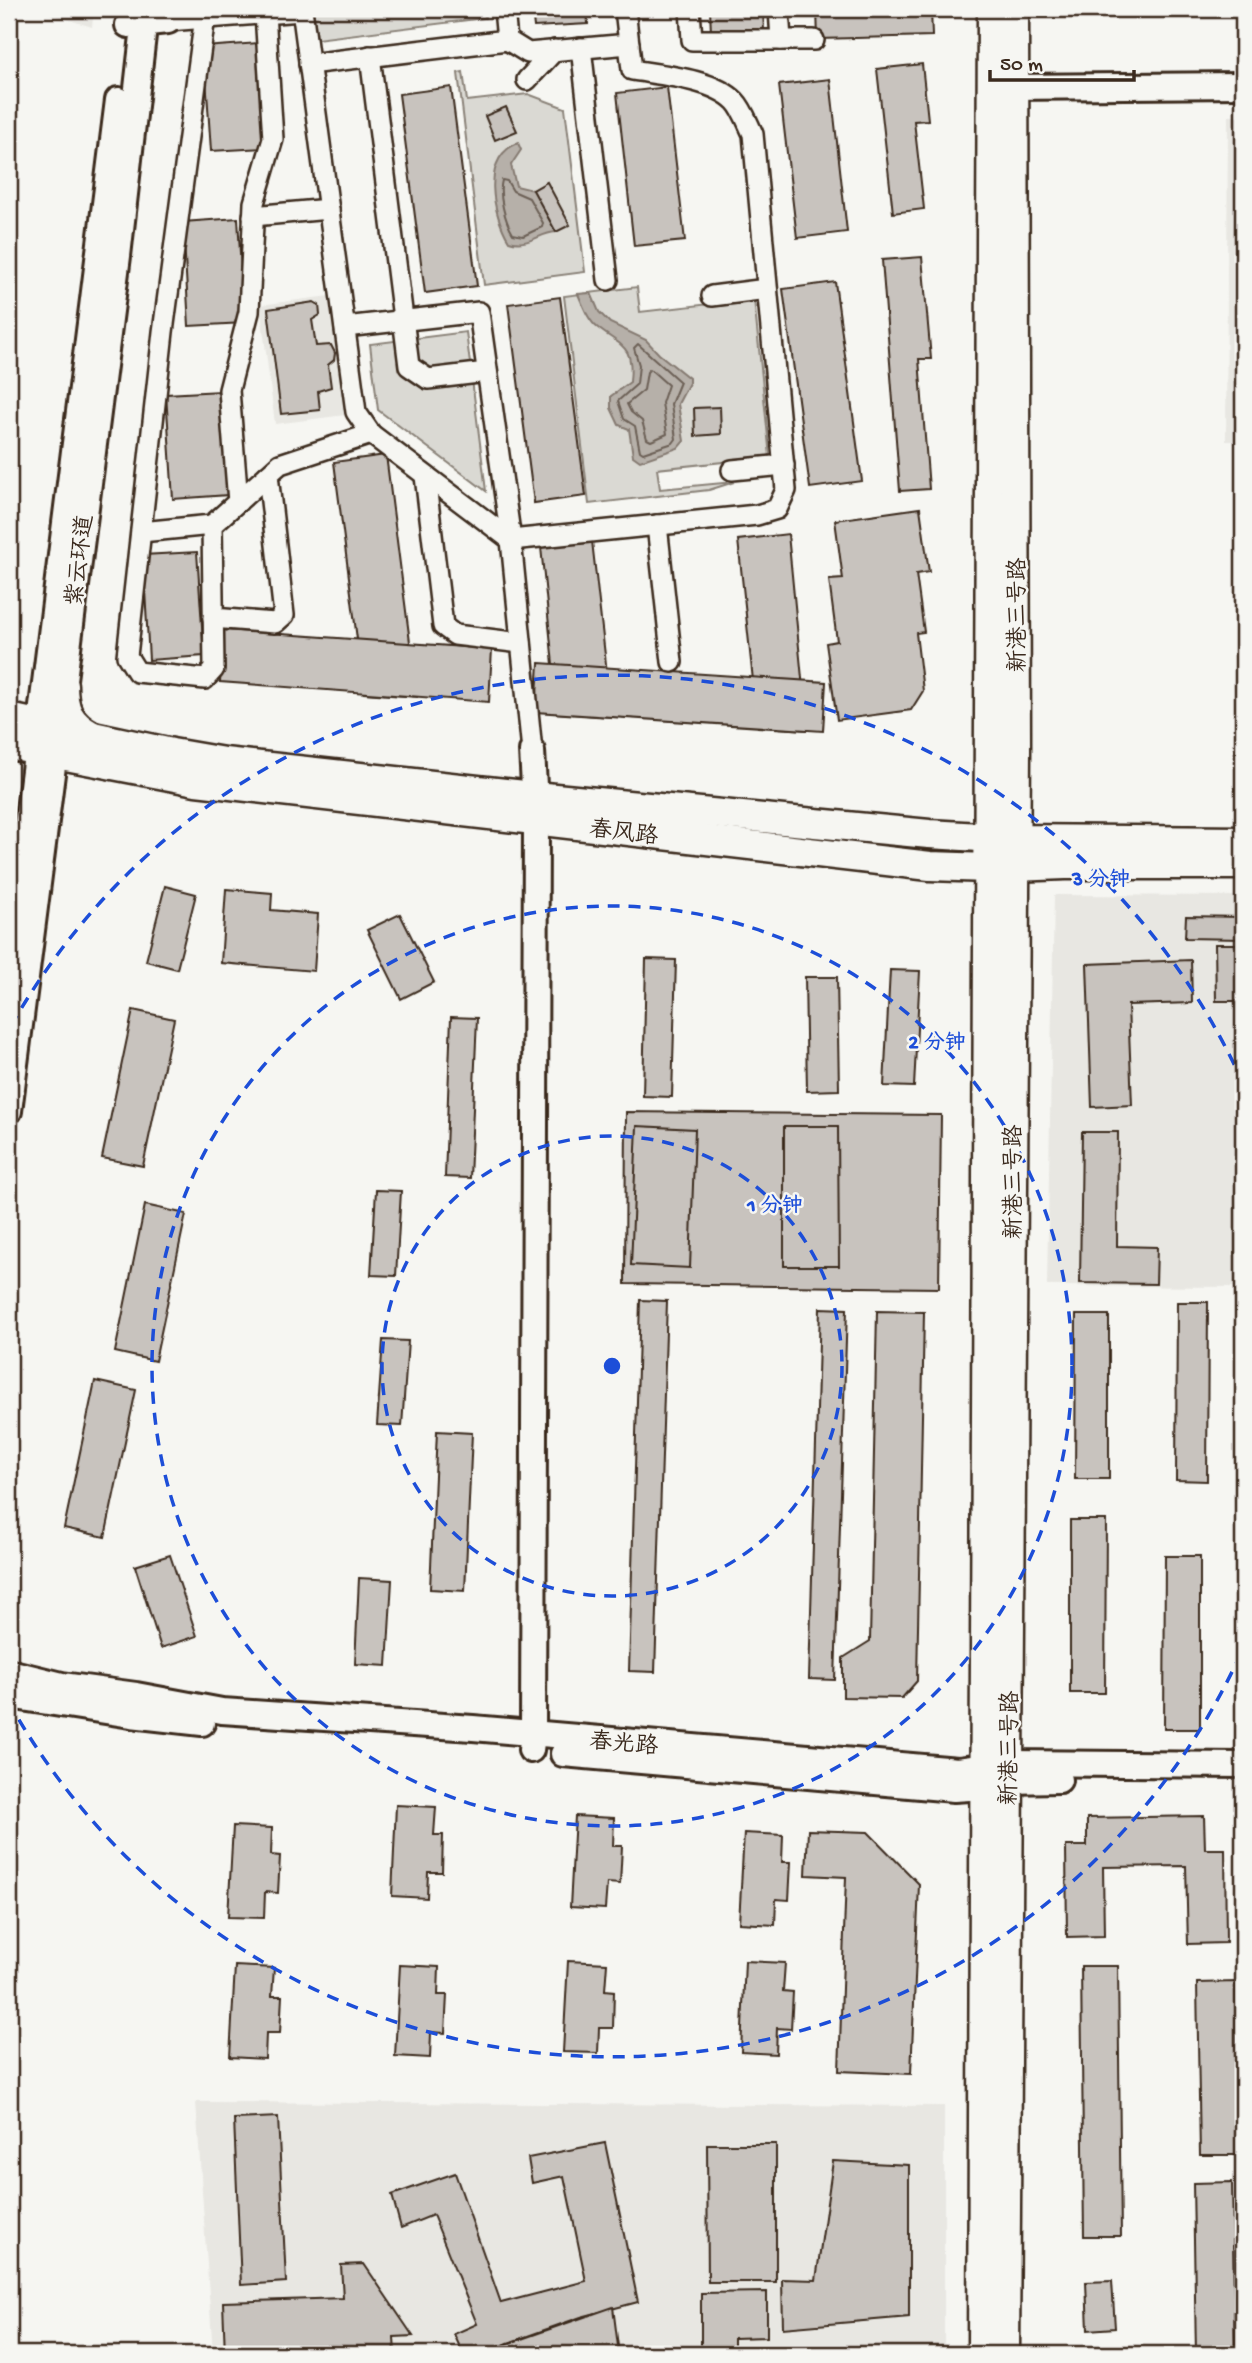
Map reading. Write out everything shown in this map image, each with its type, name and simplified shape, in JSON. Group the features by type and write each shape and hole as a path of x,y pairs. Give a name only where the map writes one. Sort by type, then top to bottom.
{"main road":[{"name":"新港三号路","path":"992,9 1004,87"},
{"name":"新港三号路","path":"982,2354 996,1774 1004,87 1014,9"},
{"path":"54,681 69,717 92,749"},
{"name":"春风路","path":"9,718 50,737 92,749 224,762 930,866 1000,854 1066,853 1243,841"},
{"name":"春风路","path":"9,745 50,737"},
{"path":"1001,788 1029,823 1066,853"},
{"name":"春风路","path":"535,808 929,834 1000,854"},
{"name":"春风路","path":"1066,853 1243,865"},
{"path":"930,866 957,874 971,882 1001,934"},
{"name":"新港三号路","path":"996,1774 1005,2354"}],"street":[{"path":"504,9 507,40"},
{"path":"143,17 302,10 356,412 371,434 510,540 757,515 777,509 786,490 753,134 737,102 719,89 632,70 625,9"},
{"path":"690,9 692,40 814,40"},
{"path":"779,9 780,40"},
{"path":"206,13 163,332 127,656 137,672 205,678 214,669 212,525"},
{"path":"238,502 229,390 249,312 254,203 274,139 265,13"},
{"name":"紫云环道","path":"9,1111 54,681 118,256 143,17"},
{"path":"309,64 507,40 528,52 629,44"},
{"path":"581,48 608,280"},
{"path":"527,80 555,50"},
{"path":"370,56 409,366 428,379 488,372"},
{"path":"1004,87 1243,85"},
{"path":"253,216 329,209"},
{"path":"712,296 767,289"},
{"path":"345,327 479,312 488,372 533,751 535,808 532,1742"},
{"path":"141,532 212,525 281,464 371,434"},
{"path":"732,470 784,464"},
{"path":"213,618 275,623 284,615 268,475"},
{"path":"425,476 443,626 455,635 521,643"},
{"path":"657,525 672,662"},
{"name":"紫云环道","path":"9,970 50,737"},
{"name":"春光路","path":"9,1672 62,1685 222,1711 532,1742"},
{"name":"春光路","path":"9,1696 131,1715 222,1725 532,1742 996,1774 1243,1780"},
{"name":"春光路","path":"996,1774 1243,1765"}],"shaded area":[{"path":"34,9 94,9 92,27"},
{"path":"313,9 484,9 485,18 317,39"},
{"path":"463,72 467,101 528,94 565,108 585,272 484,285 458,73"},
{"path":"1228,116 1243,116 1243,441 1226,441"},
{"path":"637,287 640,312 754,299 770,457 657,469 660,489 734,482 709,490 589,504 564,296"},
{"path":"329,296 345,415 275,424 260,305"},
{"path":"466,332 486,491 378,410 370,344"},
{"path":"1054,895 1243,896 1243,1287 1047,1286"},
{"path":"196,2102 944,2106 944,2354 213,2354"}],"water":[{"path":"518,143 521,150 511,165 516,186 533,190 556,232 522,242 509,241 503,230 493,188 498,161 506,150"},
{"path":"591,293 599,312 610,323 646,340 689,378 678,404 684,441 678,448 640,461 633,456 629,429 619,425 611,408 611,396 630,382 630,361 624,348 594,325 589,317 578,294"}],"building":[{"path":"532,9 587,9 588,24 534,27"},
{"path":"710,9 763,9 764,31 711,33"},
{"path":"817,9 931,9 932,36 818,39"},
{"path":"259,43 266,148 211,151 204,47"},
{"path":"922,64 928,120 914,121 924,209 893,213 877,69"},
{"path":"830,79 847,232 797,238 779,85"},
{"path":"451,87 477,286 425,293 399,94"},
{"path":"667,87 685,241 634,246 617,93"},
{"path":"506,107 517,131 495,140 485,116"},
{"path":"547,182 570,225 556,232 533,190"},
{"path":"238,218 244,323 189,326 183,222"},
{"path":"922,257 931,359 919,359 929,489 900,491 882,260"},
{"path":"835,282 862,481 810,488 783,289"},
{"path":"560,297 586,496 534,503 508,304"},
{"path":"314,302 319,305 320,315 312,320 316,346 331,345 335,353 334,360 328,365 331,387 318,391 320,410 281,414 268,309"},
{"path":"221,391 228,495 173,499 166,394"},
{"path":"720,407 721,434 695,436 694,408"},
{"path":"386,455 417,697 364,693 334,462"},
{"path":"920,508 929,572 916,574 924,632 916,633 923,691 911,710 837,720 826,643 837,641 829,580 843,579 835,520"},
{"path":"788,534 807,730 758,727 738,540"},
{"path":"592,541 612,717 558,713 541,547"},
{"path":"197,552 204,656 149,660 143,555"},
{"path":"224,630 492,649 489,702 220,682"},
{"path":"539,663 826,682 823,731 536,712"},
{"path":"165,886 196,894 177,969 146,961"},
{"path":"226,889 272,893 271,910 318,914 314,971 221,963"},
{"path":"400,914 434,982 401,999 367,930"},
{"path":"1186,916 1243,917 1243,939 1185,938"},
{"path":"1215,944 1243,944 1243,1001 1216,1001"},
{"path":"646,959 676,960 672,1097 643,1096"},
{"path":"1191,960 1192,1003 1128,1005 1132,1105 1092,1107 1087,964"},
{"path":"890,970 920,971 914,1087 884,1086"},
{"path":"805,977 837,977 839,1090 807,1091"},
{"path":"133,1010 174,1019 143,1166 102,1158"},
{"path":"451,1017 477,1018 470,1178 445,1177"},
{"path":"626,1112 941,1115 939,1288 625,1284"},
{"path":"637,1126 695,1129 690,1268 631,1265"},
{"path":"784,1126 838,1126 839,1266 784,1266"},
{"path":"1082,1132 1118,1132 1117,1246 1157,1247 1156,1284 1080,1283"},
{"path":"376,1190 401,1191 396,1276 371,1275"},
{"path":"145,1205 186,1214 155,1361 115,1352"},
{"path":"640,1300 667,1301 655,1672 629,1671"},
{"path":"1177,1302 1208,1302 1207,1481 1176,1480"},
{"path":"820,1308 847,1309 835,1680 809,1679"},
{"path":"877,1311 924,1312 917,1681 902,1698 843,1697 843,1658 870,1641"},
{"path":"1076,1315 1109,1315 1109,1479 1075,1479"},
{"path":"383,1340 408,1341 402,1426 377,1425"},
{"path":"95,1381 136,1390 105,1537 64,1528"},
{"path":"437,1431 472,1433 465,1591 430,1589"},
{"path":"1070,1520 1106,1520 1105,1693 1070,1693"},
{"path":"170,1555 197,1636 161,1648 135,1566"},
{"path":"1165,1556 1200,1556 1200,1729 1164,1729"},
{"path":"359,1578 392,1580 387,1666 355,1664"},
{"path":"396,1805 436,1807 434,1835 443,1835 442,1872 428,1872 427,1898 392,1896"},
{"path":"575,1816 614,1818 613,1846 622,1846 620,1884 607,1883 605,1909 570,1907"},
{"path":"1204,1816 1205,1849 1225,1849 1226,1943 1188,1944 1186,1866 1103,1867 1104,1936 1067,1937 1066,1846 1087,1846 1087,1818"},
{"path":"233,1826 272,1828 271,1855 280,1856 278,1893 265,1892 264,1918 228,1917"},
{"path":"808,1830 868,1832 919,1884 911,2074 839,2071 846,1877 806,1875"},
{"path":"744,1833 783,1835 782,1862 791,1862 789,1900 776,1899 775,1925 739,1923"},
{"path":"568,1961 607,1963 605,1990 614,1991 613,2028 599,2028 598,2053 563,2052"},
{"path":"745,1961 785,1963 783,1991 793,1992 791,2029 777,2028 776,2054 741,2052"},
{"path":"400,1965 439,1967 438,1995 447,1995 445,2033 431,2032 430,2058 395,2056"},
{"path":"235,1966 274,1968 272,1996 282,1996 280,2033 266,2033 265,2059 230,2057"},
{"path":"1081,1966 1118,1966 1121,2236 1084,2236"},
{"path":"1236,1982 1239,2155 1200,2155 1197,1983"},
{"path":"278,2117 286,2282 241,2285 234,2119"},
{"path":"605,2143 638,2302 581,2317 484,2354 463,2354 454,2334 477,2324 433,2215 401,2228 392,2195 455,2173 501,2303 586,2281 564,2176 532,2183 528,2158"},
{"path":"707,2144 776,2144 776,2282 708,2282"},
{"path":"833,2161 909,2165 909,2317 783,2328 782,2279 816,2280"},
{"path":"1232,2182 1235,2354 1196,2354 1193,2183"},
{"path":"364,2264 413,2336 394,2337 395,2354 225,2354 223,2302 343,2298 341,2265"},
{"path":"1112,2281 1115,2328 1088,2330 1086,2282"},
{"path":"767,2292 767,2337 734,2338 734,2354 701,2354 701,2293"},
{"path":"613,2307 619,2354 506,2354 504,2345"}]}
